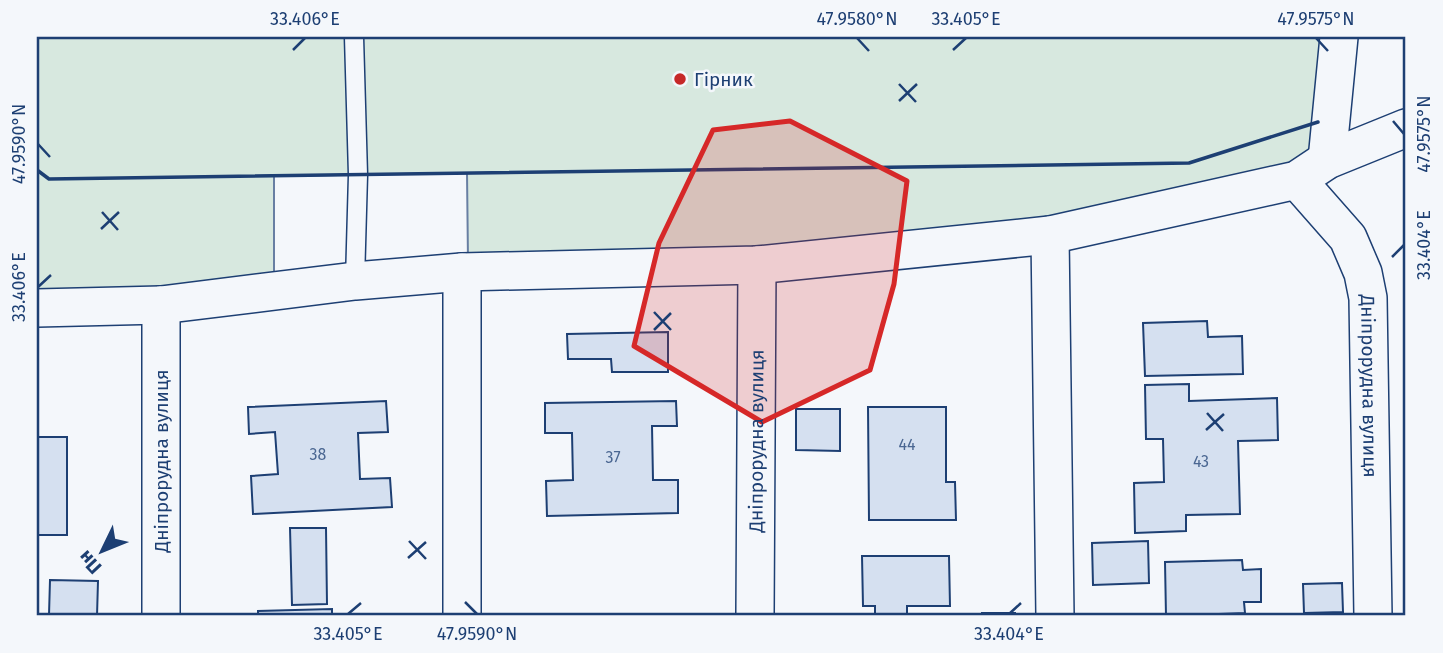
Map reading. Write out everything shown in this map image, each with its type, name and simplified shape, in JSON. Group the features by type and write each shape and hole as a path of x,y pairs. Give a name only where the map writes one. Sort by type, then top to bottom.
{"street":[{"path":"1327,160 1339,37"},
{"path":"37,308 161,305 355,281 462,272 757,265 1050,235 1297,180 1327,160 1406,128"},
{"name":"Дніпрорудна вулиця","path":"1297,180 1348,238 1363,273 1368,298 1373,616"},
{"path":"1050,235 1055,616"},
{"name":"Дніпрорудна вулиця","path":"755,616 757,265"},
{"path":"462,272 463,616"},
{"name":"Дніпрорудна вулиця","path":"161,305 161,616"}],"lane":[{"path":"354,37 358,175 355,281"}],"highlighted area":[{"path":"790,121 907,181 894,284 870,370 762,422 634,346 659,243 713,130"}],"shaded area":[{"name":"Гірник","path":"37,37 1326,37 1312,149 1275,174 1050,223 763,252 468,261 467,173 274,176 274,274 143,289 37,290"}],"building":[{"path":"1207,321 1208,337 1242,336 1243,374 1145,376 1143,323"},
{"path":"668,332 668,372 612,372 611,359 568,359 567,334"},
{"path":"1189,384 1189,401 1277,398 1278,440 1238,441 1240,514 1186,515 1186,531 1135,533 1134,483 1164,482 1163,439 1146,439 1145,385"},
{"path":"386,401 388,432 358,433 360,479 390,478 392,507 253,514 251,476 278,474 275,432 249,434 248,407"},
{"path":"676,401 677,426 652,426 653,480 678,480 678,513 547,516 546,481 573,480 572,433 545,433 545,403"},
{"path":"868,407 946,407 946,482 955,482 956,520 869,520"},
{"path":"796,409 840,409 840,451 796,450"},
{"path":"37,437 67,437 67,535 37,535"},
{"path":"290,528 326,528 327,604 292,605"},
{"path":"1148,541 1149,583 1093,585 1092,543"},
{"path":"862,556 949,556 950,606 907,606 907,616 875,616 875,606 863,606"},
{"path":"1242,560 1243,570 1261,569 1261,602 1244,602 1245,613 1166,616 1165,562"},
{"path":"50,580 98,581 97,616 49,615"},
{"path":"1342,583 1343,612 1304,613 1303,584"},
{"path":"332,609 332,616 258,616 258,611"},
{"path":"982,613 1015,613 1015,616 982,616"}],"wall":[{"path":"37,170 49,179 1189,163 1318,122"}],"place":[{"name":"Гірник","path":"680,79"}]}
